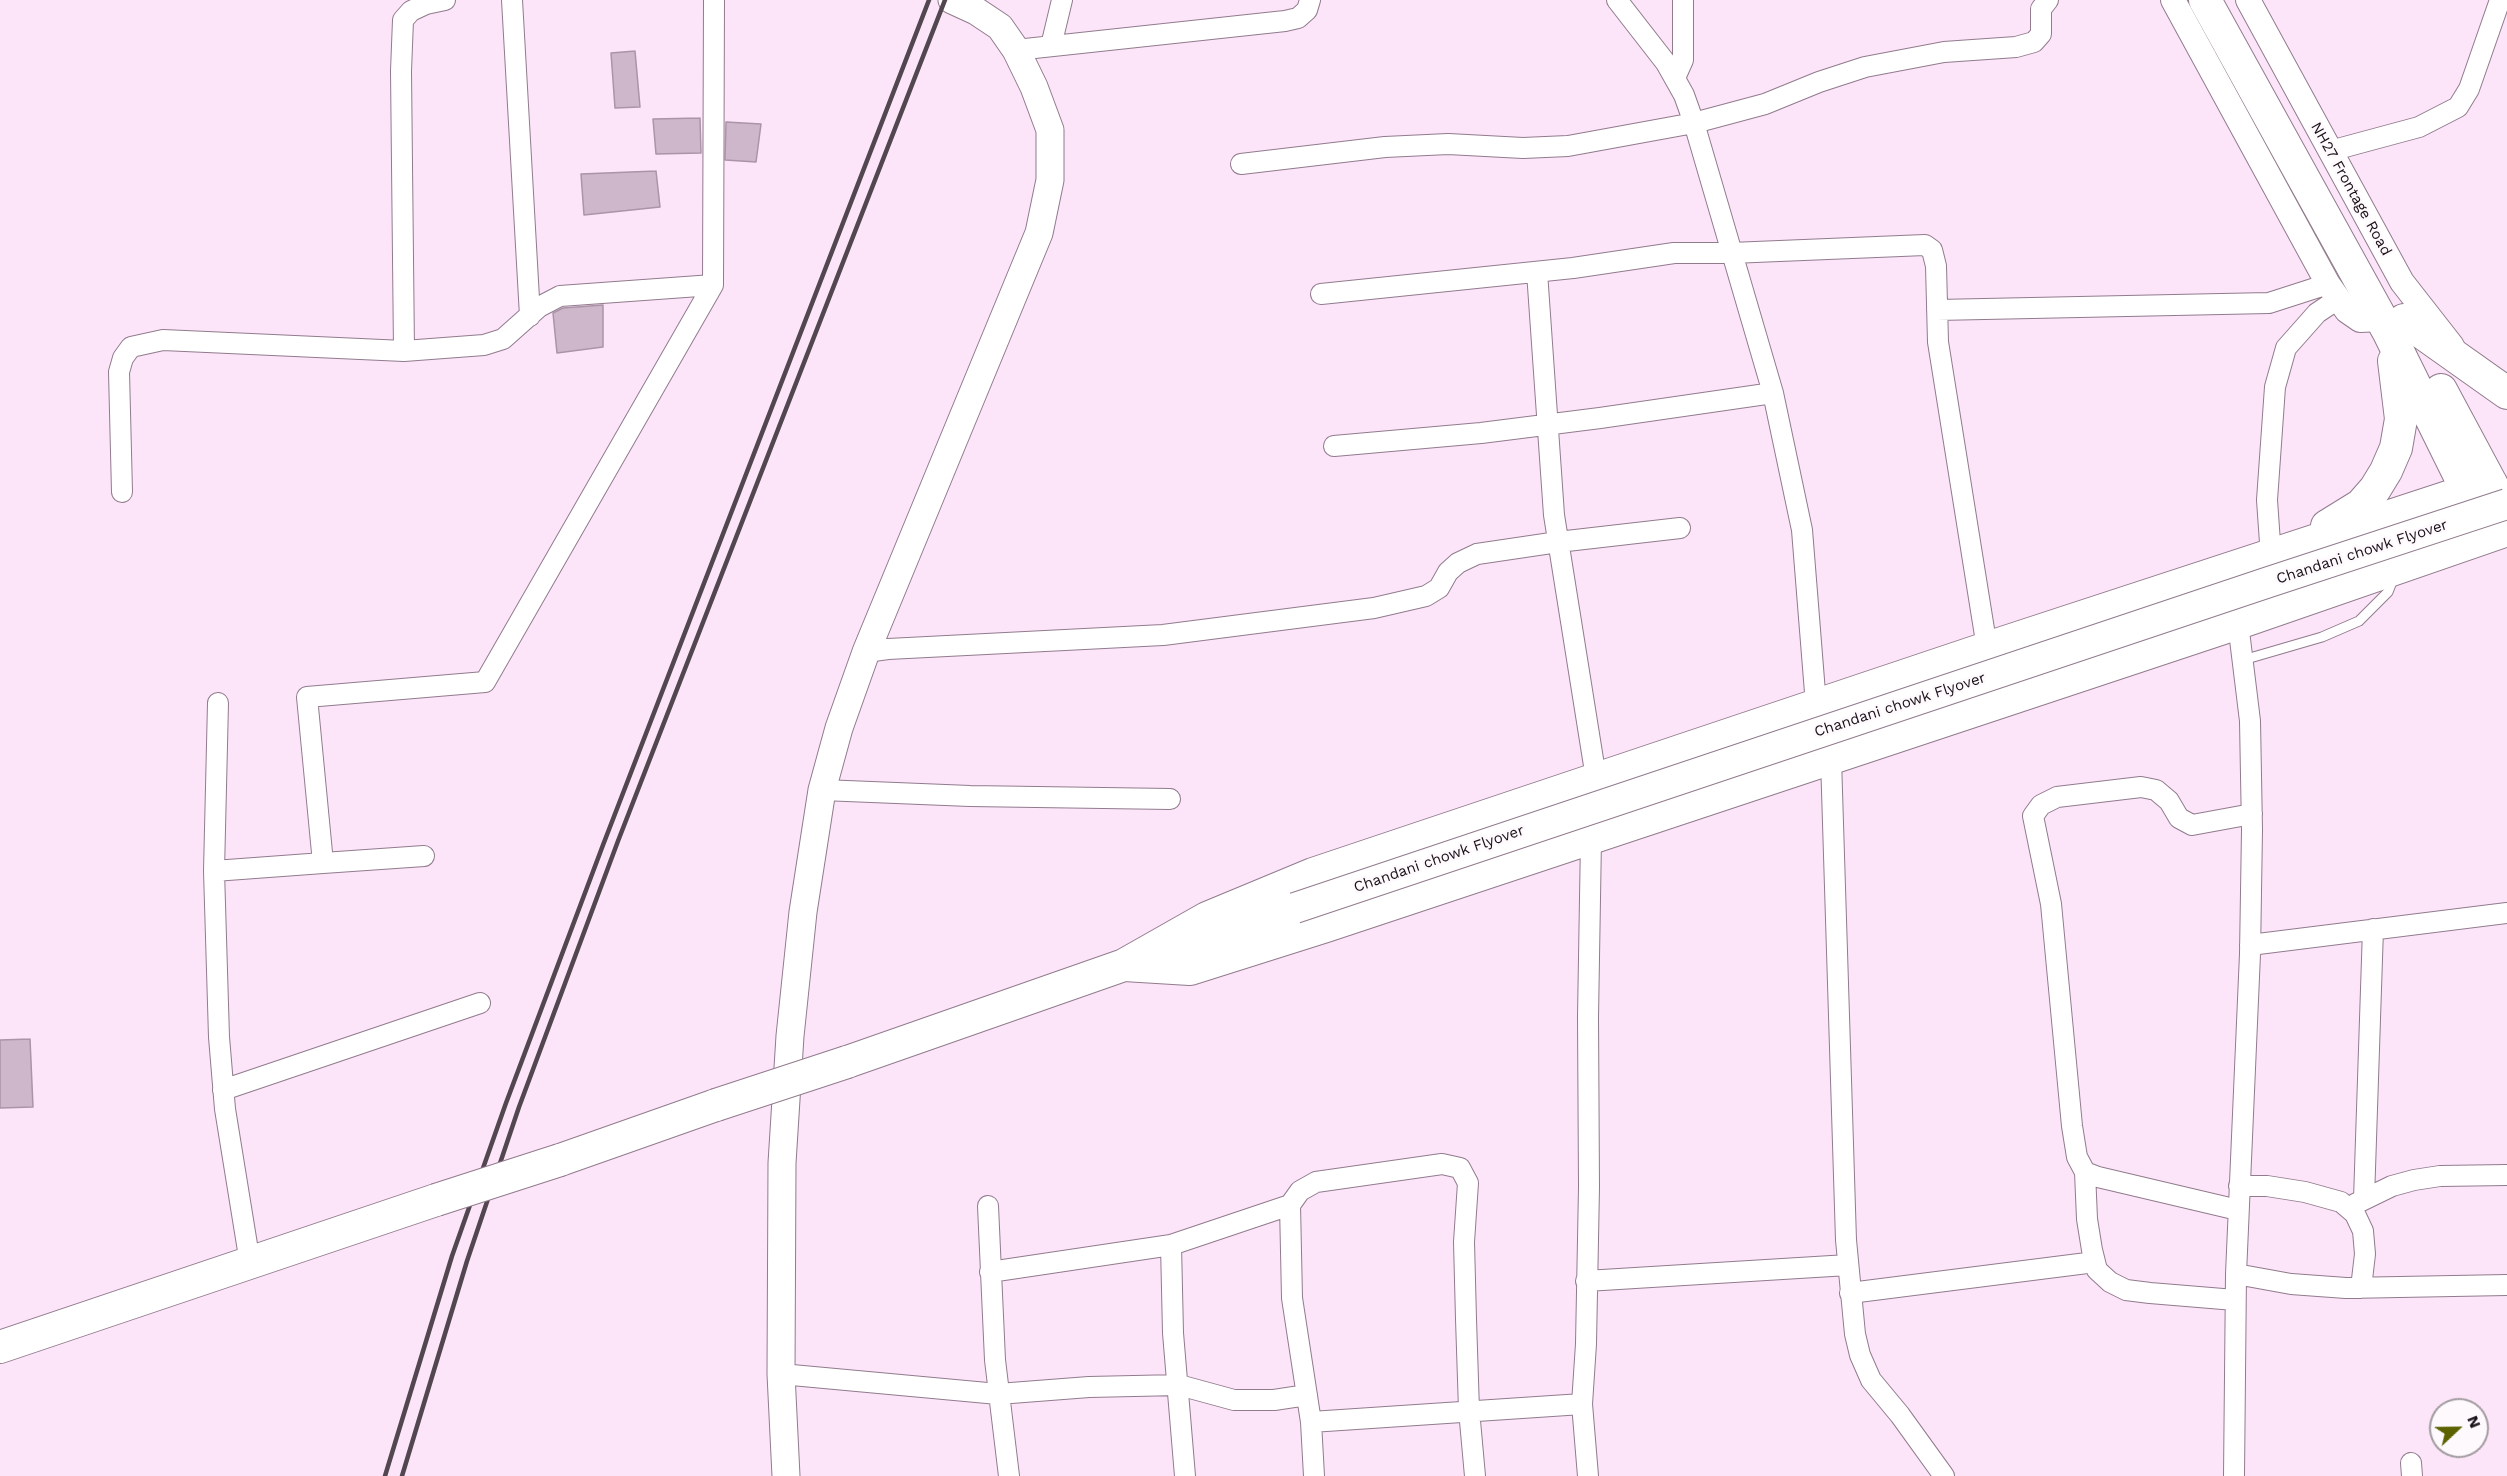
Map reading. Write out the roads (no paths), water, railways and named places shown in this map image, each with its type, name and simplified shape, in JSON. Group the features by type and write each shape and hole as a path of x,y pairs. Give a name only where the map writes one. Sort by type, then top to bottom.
{"highway":[{"path":"1124,965 1190,969 1427,894 2238,623 2398,567 2500,527 2493,489 2391,323 2205,0"},
{"path":"2228,0 2391,323 2401,419 2396,448 2386,471 2375,489 2361,505 2279,554"},
{"path":"2391,323 2469,367 2507,393"},
{"path":"0,1347 560,1160 1124,965 1207,918 1313,874 1987,648 2279,554 2493,489"}],"main road":[{"path":"786,1476 781,1374 782,1163 790,1036 803,912 822,790 839,728 866,652 1039,233 1050,180 1050,130 1034,87 1016,50 1000,27 976,11 952,0"},
{"name":"Chandani chowk Flyover","path":"1124,965 2269,582 2493,489"}],"street":[{"path":"405,351 401,71 403,20 411,11 426,4 445,0"},
{"path":"512,0 530,316"},
{"path":"323,863 307,697 485,682 713,285 714,0"},
{"path":"1052,46 1062,0"},
{"path":"1016,50 1285,21 1298,18 1307,10 1310,0"},
{"path":"1617,0 1676,78 1694,123 1773,393 1803,530 1816,705"},
{"path":"1676,78 1683,60 1683,0"},
{"path":"1241,164 1394,147 1448,144 1523,148 1568,146 1694,123 1765,104 1819,82 1865,68 1944,52 2016,47 2034,42 2041,34 2041,9 2048,0"},
{"path":"2173,0 2333,291 2347,311 2360,320 2391,323"},
{"name":"NH27 Frontage Road","path":"2248,0 2402,282 2469,367"},
{"path":"2330,151 2419,127 2458,107 2469,89 2500,0"},
{"path":"1321,294 1537,272 1674,253 1731,253 1925,245 1932,250 1936,266 1938,342 1987,648"},
{"path":"1537,272 1557,542 1596,778"},
{"path":"122,492 119,372 123,358 131,347 163,340 405,351 484,345 503,339 539,307 560,296 713,285"},
{"path":"1937,310 2269,303 2333,291"},
{"path":"2279,554 2266,500 2275,387 2286,348 2333,291"},
{"path":"1334,446 1549,424 1773,393"},
{"path":"866,652 888,648 1163,635 1374,608 1426,596 1439,588 1448,572 1458,563 1477,554 1680,528"},
{"path":"2234,1476 2235,1300 2250,945 2252,814 2250,721 2238,623"},
{"path":"218,703 214,871 217,993 223,1090 250,1263"},
{"path":"1831,759 1848,1265 1855,1334 1860,1355 1871,1380 1900,1415 1944,1476"},
{"path":"2235,1300 2126,1290 2110,1282 2097,1270 2087,1219 2085,1172 2077,1157 2072,1126 2050,904 2033,816 2041,805 2058,797 2141,787 2156,790 2169,801 2179,818 2192,825 2252,814"},
{"path":"822,790 970,796 1170,799"},
{"path":"1588,1476 1582,1404 1586,1344 1589,1187 1588,1040 1591,839"},
{"path":"214,871 424,856"},
{"path":"2250,945 2507,913"},
{"path":"2361,1288 2365,1254 2363,1231 2355,1214 2373,929"},
{"path":"223,1090 480,1003"},
{"path":"990,1272 1170,1245 1290,1205 1300,1191 1316,1182 1442,1164 1460,1168 1468,1183 1464,1242 1469,1410 1475,1476"},
{"path":"2085,1172 2238,1210"},
{"path":"2239,1186 2267,1186 2306,1192 2356,1204 2392,1186 2440,1176 2507,1175"},
{"path":"1290,1205 1292,1298 1311,1422 1314,1476"},
{"path":"988,1206 998,1394 1009,1476"},
{"path":"1170,1245 1173,1333 1185,1476"},
{"path":"1850,1293 2095,1262"},
{"path":"1586,1281 1848,1265"},
{"path":"2236,1274 2291,1284 2361,1288 2507,1285"},
{"path":"781,1374 998,1394 1089,1387 1179,1385 1234,1400 1274,1400 1307,1395"},
{"path":"1311,1422 1582,1404"}],"lane":[{"path":"2243,660 2322,637 2359,621 2388,592 2398,567"}],"railway":[{"path":"385,1476 452,1256 506,1103 603,845 929,0"},
{"path":"402,1476 467,1261 519,1107 618,841 945,0"}]}
